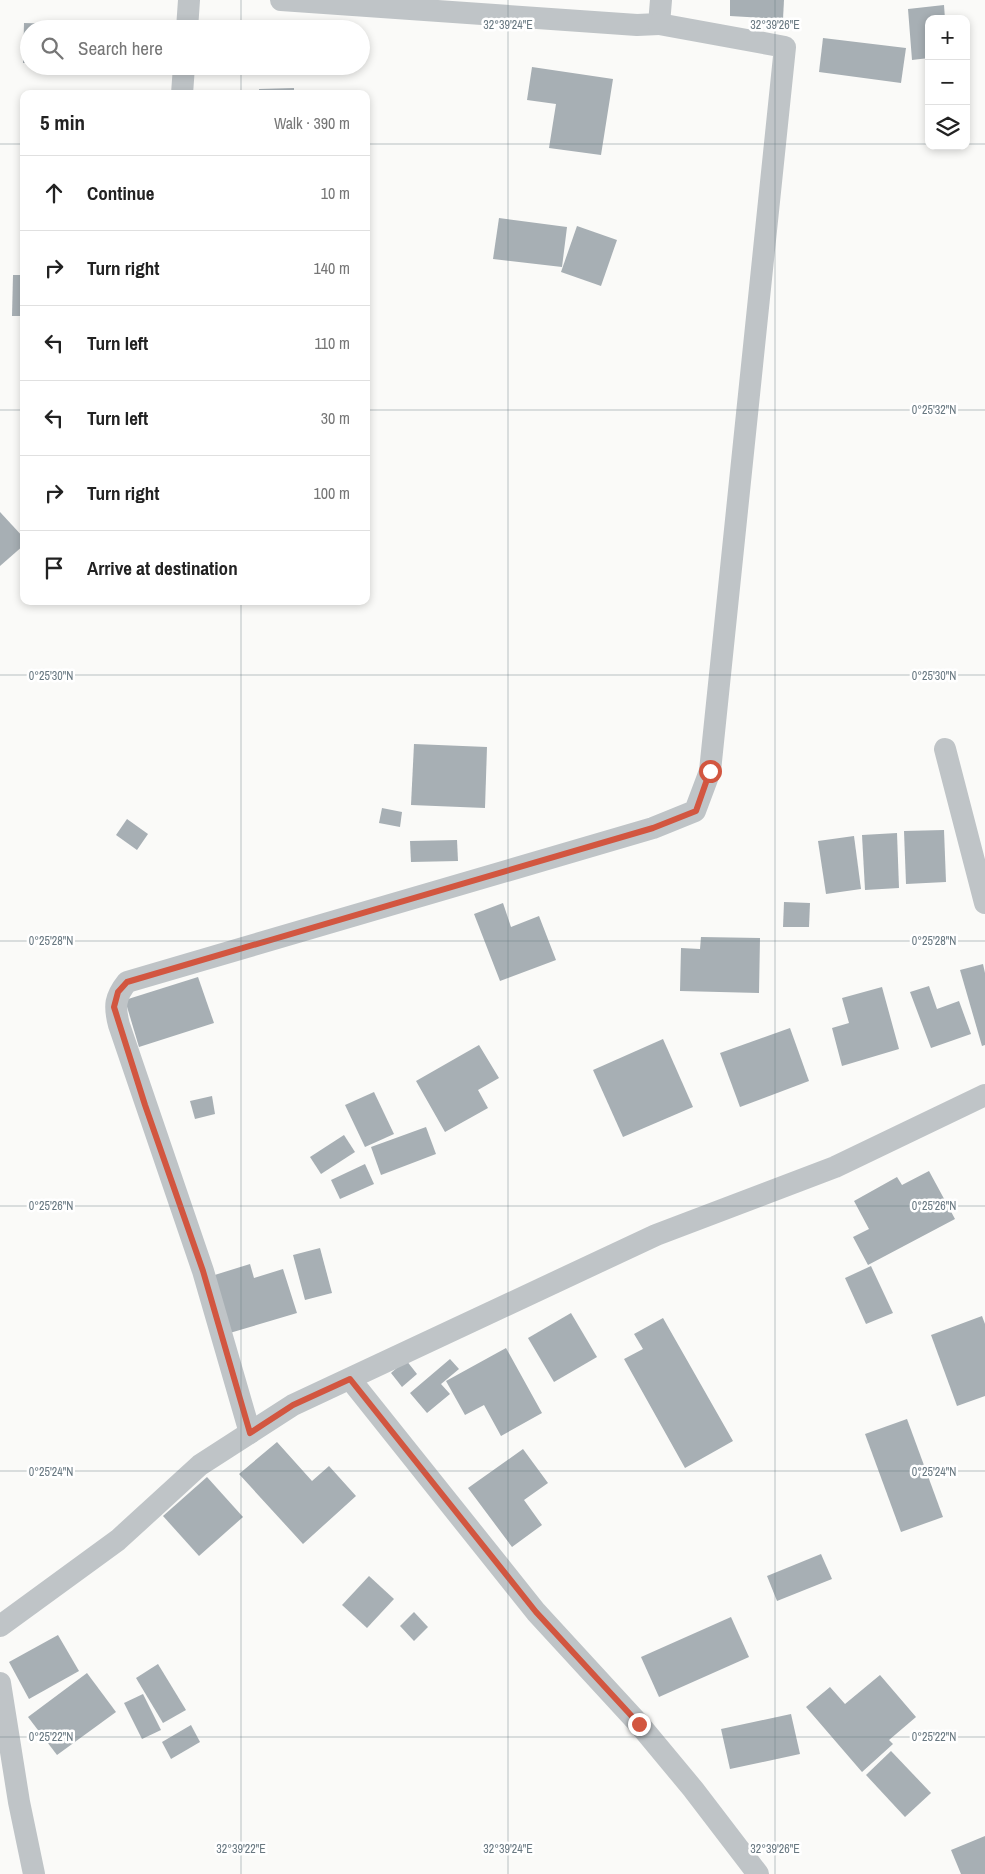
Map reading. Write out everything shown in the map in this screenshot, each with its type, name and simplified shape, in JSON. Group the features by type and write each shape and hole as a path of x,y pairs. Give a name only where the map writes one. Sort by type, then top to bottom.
{"street":[{"path":"187,20 188,0"},
{"path":"250,1433 203,1271 119,1025 114,1007 118,992 127,982 653,828 696,811 710,771 785,48 659,24 637,26 451,6 281,0"},
{"path":"659,24 661,0"},
{"path":"182,90 183,75"},
{"path":"945,749 985,903"},
{"path":"0,1626 118,1540 200,1465 293,1405 656,1235 835,1167 985,1095"},
{"path":"350,1379 536,1612 639,1724 693,1789 758,1874"},
{"path":"0,1683 19,1802 34,1874"}],"building":[{"path":"730,0 784,0 783,19 730,16"},
{"path":"944,5 945,15 925,15 925,58 912,60 908,9"},
{"path":"823,38 906,48 901,83 819,72"},
{"path":"532,67 613,79 601,155 549,148 556,104 527,100"},
{"path":"294,88 294,90 259,90"},
{"path":"499,218 567,227 562,267 493,259"},
{"path":"577,226 617,240 601,286 561,272"},
{"path":"13,275 20,275 20,316 12,316"},
{"path":"0,512 20,534 20,548 0,566"},
{"path":"414,744 487,747 485,808 411,805"},
{"path":"382,808 402,812 400,827 379,823"},
{"path":"127,819 148,834 137,850 116,835"},
{"path":"944,830 946,882 906,884 904,831"},
{"path":"897,833 899,888 865,890 862,835"},
{"path":"854,836 861,889 826,894 818,841"},
{"path":"457,840 458,861 411,862 410,841"},
{"path":"784,902 810,903 809,927 783,927"},
{"path":"503,903 511,927 539,916 556,960 500,981 474,914"},
{"path":"701,937 760,938 759,993 680,991 681,948 700,949"},
{"path":"983,964 985,973 985,1045 982,1046 960,970"},
{"path":"198,977 214,1023 139,1047 125,1000"},
{"path":"929,986 937,1009 959,1001 971,1034 931,1048 910,992"},
{"path":"882,987 899,1049 842,1066 832,1028 849,1023 842,998"},
{"path":"790,1028 809,1081 740,1107 720,1053"},
{"path":"663,1039 693,1107 623,1137 593,1070"},
{"path":"479,1045 499,1078 478,1090 488,1108 445,1132 416,1081"},
{"path":"374,1092 394,1134 365,1147 345,1105"},
{"path":"212,1096 215,1114 195,1119 190,1101"},
{"path":"426,1127 436,1154 381,1175 371,1147"},
{"path":"344,1135 355,1152 321,1174 310,1157"},
{"path":"365,1164 374,1184 340,1199 331,1180"},
{"path":"929,1171 955,1219 868,1265 853,1237 869,1229 854,1201 897,1177 902,1185"},
{"path":"320,1248 332,1293 305,1300 293,1255"},
{"path":"250,1264 254,1278 283,1269 297,1313 223,1335 205,1278"},
{"path":"871,1266 893,1313 866,1324 845,1278"},
{"path":"571,1313 597,1357 554,1382 528,1338"},
{"path":"982,1316 985,1324 985,1396 957,1406 931,1335"},
{"path":"663,1318 733,1441 685,1468 624,1359 643,1349 634,1334"},
{"path":"506,1348 542,1413 501,1436 484,1405 465,1415 446,1381"},
{"path":"450,1359 459,1369 441,1384 450,1394 427,1413 410,1393"},
{"path":"406,1360 417,1374 402,1387 391,1373"},
{"path":"907,1419 943,1517 901,1532 865,1434"},
{"path":"277,1442 312,1481 329,1466 356,1496 303,1544 239,1474"},
{"path":"523,1449 548,1483 524,1500 542,1525 512,1547 468,1488"},
{"path":"207,1477 243,1517 199,1556 163,1516"},
{"path":"821,1554 832,1579 777,1601 767,1576"},
{"path":"369,1576 394,1599 367,1628 342,1605"},
{"path":"414,1612 428,1627 414,1641 400,1626"},
{"path":"731,1617 749,1657 659,1697 641,1657"},
{"path":"58,1635 79,1671 29,1699 9,1662"},
{"path":"158,1664 186,1710 163,1723 136,1678"},
{"path":"87,1673 116,1712 57,1755 28,1717"},
{"path":"880,1675 916,1717 889,1740 893,1744 862,1772 806,1707 830,1687 845,1704"},
{"path":"143,1694 161,1730 142,1739 124,1703"},
{"path":"791,1714 800,1754 730,1769 721,1729"},
{"path":"191,1725 200,1742 171,1759 162,1742"},
{"path":"891,1751 931,1793 905,1817 866,1775"},
{"path":"985,1836 985,1874 961,1874 951,1850"}],"route":[{"path":"639,1724 536,1612 350,1379 293,1405 250,1433 203,1271 145,1105 114,1007 118,992 127,982 653,828 696,811 710,771"}]}
